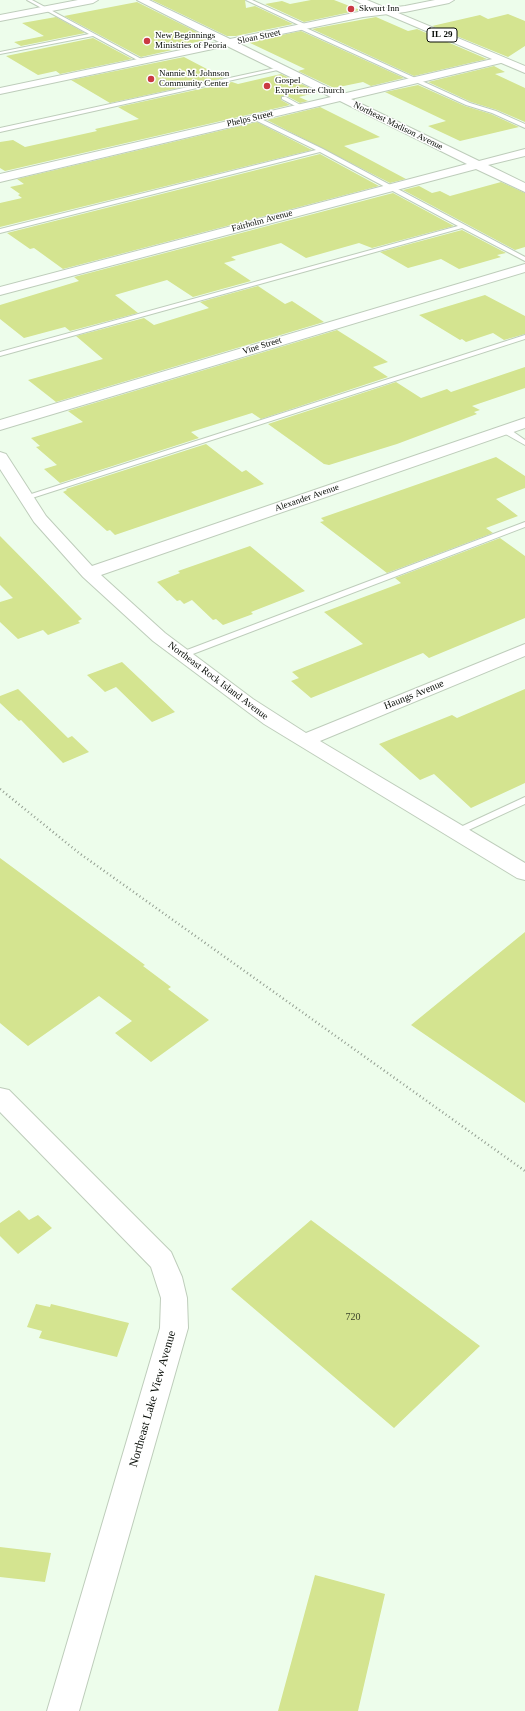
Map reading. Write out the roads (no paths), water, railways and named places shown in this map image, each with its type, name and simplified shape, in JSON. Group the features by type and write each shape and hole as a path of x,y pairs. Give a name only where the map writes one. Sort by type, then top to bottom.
{"main road":[{"name":"IL 29","path":"358,0 525,70"}],"street":[{"path":"0,18 93,0"},
{"name":"Northeast Madison Avenue","path":"142,0 525,188"},
{"name":"Sloan Street","path":"0,91 363,14 386,12 449,0"},
{"name":"Phelps Street","path":"0,178 501,60"},
{"name":"Fairholm Avenue","path":"0,291 525,152"},
{"name":"Vine Street","path":"0,425 525,268"},
{"name":"Alexander Avenue","path":"89,573 525,423"},
{"name":"Northeast Rock Island Avenue","path":"0,457 40,519 89,573 137,618 182,655 246,703 304,741 525,873"},
{"name":"Haungs Avenue","path":"304,741 525,649"},
{"name":"Northeast Lake View Avenue","path":"0,1098 133,1228 162,1260 169,1277 174,1298 174,1328 63,1711"}],"lane":[{"path":"29,0 143,61"},
{"path":"248,0 415,80 468,104 494,112 525,126"},
{"path":"0,53 93,34"},
{"path":"0,130 280,68"},
{"path":"284,98 301,107"},
{"path":"255,118 321,150 525,259"},
{"path":"0,231 321,150"},
{"path":"0,354 463,226"},
{"path":"26,497 525,337"},
{"path":"505,430 525,443"},
{"path":"182,655 525,524"},
{"path":"457,832 525,800"}],"place":[{"name":"Skwurt Inn","path":"351,9"},
{"name":"New Beginnings Ministries of Peoria","path":"147,41"},
{"name":"Nannie M. Johnson Community Center","path":"151,79"},
{"name":"Gospel Experience Church","path":"267,86"}]}
